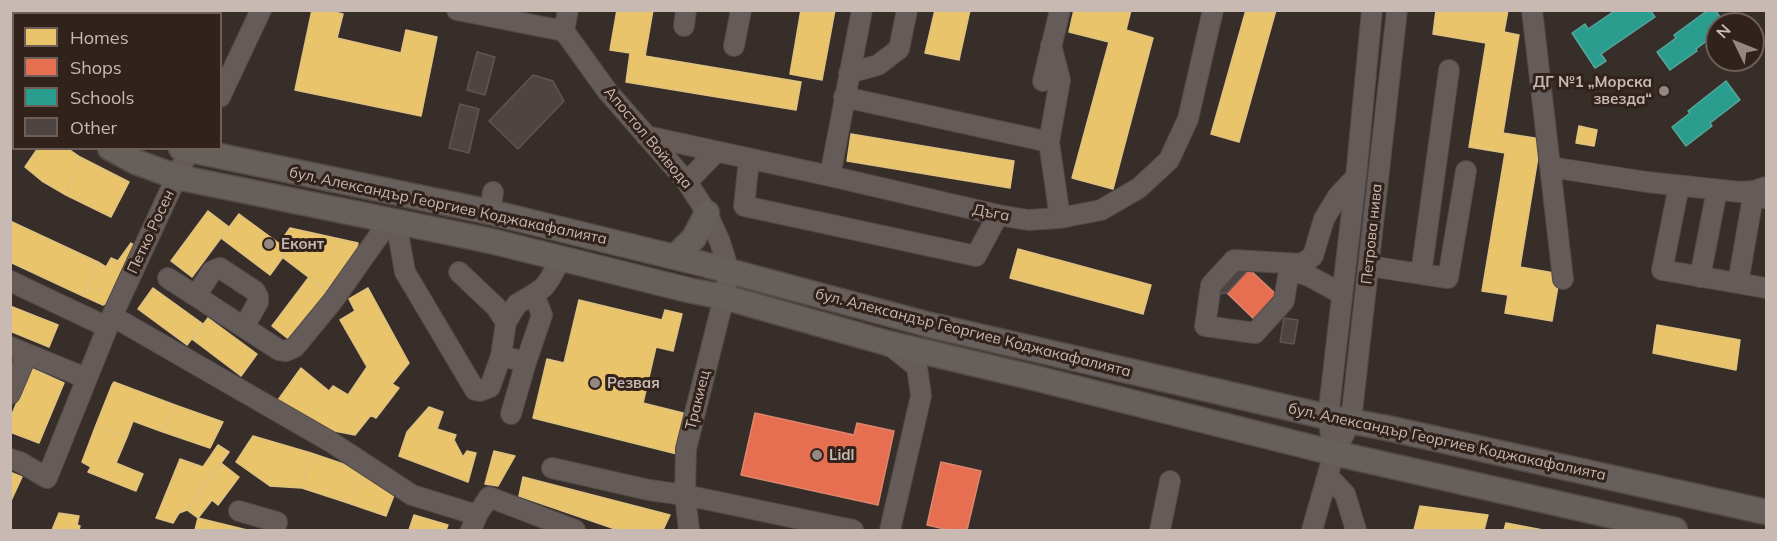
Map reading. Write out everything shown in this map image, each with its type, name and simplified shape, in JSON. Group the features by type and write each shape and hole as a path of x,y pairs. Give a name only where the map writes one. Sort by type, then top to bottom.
{"main road":[{"name":"бул. Александър Георгиев Коджакафалията","path":"114,150 136,162 177,177 491,241 724,297 887,343 1035,378 1331,464 1675,531"},
{"name":"бул. Александър Георгиев Коджакафалията","path":"193,150 492,202 675,257 930,325 1339,419 1767,512"},
{"path":"675,257 694,238 707,213"}],"street":[{"path":"222,93 261,10"},
{"path":"457,10 564,31 568,10"},
{"path":"734,46 741,10"},
{"path":"830,176 862,10"},
{"path":"849,73 878,65 899,49 907,10"},
{"path":"1043,81 1060,10"},
{"name":"Дъга","path":"646,136 1028,220 1060,218 1101,210 1139,188 1169,160 1188,119 1213,10"},
{"name":"Петрова нива","path":"1339,419 1342,294 1372,10"},
{"name":"Петрова нива","path":"1312,531 1331,464 1369,266 1397,10"},
{"path":"1532,10 1563,279"},
{"name":"Апостол Войвода","path":"564,31 608,92 687,182 707,213 720,242 729,271"},
{"path":"1052,45 1060,80 1049,141 1060,218"},
{"path":"1421,274 1449,70"},
{"path":"844,97 1049,141"},
{"path":"672,165 694,147"},
{"name":"Петко Росен","path":"10,459 20,462 47,478 109,321 177,177 187,150"},
{"path":"687,182 716,152"},
{"path":"749,160 744,206 976,256 998,215"},
{"path":"1550,167 1679,186 1762,192 1738,283"},
{"path":"1369,266 1448,278 1466,171"},
{"path":"1290,267 1302,264 1312,256 1324,219 1338,196 1356,177"},
{"path":"1679,186 1662,270 1767,288"},
{"path":"1700,277 1717,190"},
{"path":"168,279 279,350 286,351 295,347 332,302 393,220"},
{"path":"393,220 405,272 475,390 480,391 490,387 501,356 506,322 517,304 544,287 552,277 561,258"},
{"path":"1290,267 1284,301 1255,333 1205,326 1211,285 1234,260 1290,267 1342,294"},
{"path":"196,296 212,271 219,268 255,291 258,302 244,327"},
{"name":"Тракиец","path":"689,531 685,495 686,449 729,271"},
{"path":"459,272 496,307 506,322"},
{"path":"10,281 109,321 332,442 412,495 474,523 489,496 575,531"},
{"path":"511,414 542,315 534,294"},
{"path":"887,343 917,367 921,396 891,531"},
{"path":"10,394 19,350 86,378"},
{"path":"501,356 526,362"},
{"path":"1331,464 1345,494 1356,531"},
{"path":"552,468 853,531"},
{"path":"1160,531 1170,481"},
{"path":"239,511 277,522 275,531"}],"building: Homes":[{"path":"175,10 213,10 211,12 174,12"},
{"path":"312,10 343,14 337,38 401,53 406,30 437,37 421,116 295,90"},
{"path":"617,10 653,10 645,56 801,82 796,110 626,82 630,53 610,50"},
{"path":"801,10 835,10 822,80 790,74"},
{"path":"935,10 970,10 959,60 925,53"},
{"path":"1074,10 1131,10 1126,30 1153,38 1113,189 1072,178 1109,42 1069,32"},
{"path":"1246,10 1276,10 1239,142 1211,134"},
{"path":"1436,10 1508,10 1504,32 1519,35 1503,133 1541,139 1520,267 1560,274 1552,321 1505,313 1508,295 1482,291 1505,153 1469,147 1486,43 1433,34"},
{"path":"10,109 12,110 12,146 10,146"},
{"path":"1579,126 1597,130 1594,146 1576,143"},
{"path":"851,134 1014,161 1010,188 847,161"},
{"path":"37,150 70,150 80,157 66,195 42,181 25,167"},
{"path":"80,157 129,182 111,217 66,195"},
{"path":"208,211 229,227 192,277 171,261"},
{"path":"239,214 288,250 270,275 221,238"},
{"path":"10,221 98,262 83,296 10,262"},
{"path":"290,228 358,243 353,263 328,292 282,257 288,250 279,244"},
{"path":"131,243 134,245 113,300 103,305 83,296 98,262 106,267 111,258 118,261"},
{"path":"1018,249 1151,285 1143,314 1010,278"},
{"path":"309,277 328,292 291,341 272,326"},
{"path":"153,288 203,324 187,345 138,309"},
{"path":"368,288 409,363 392,384 399,388 376,418 371,415 355,435 319,428 278,400 301,368 329,391 333,386 348,395 367,367 340,320 355,311 349,299"},
{"name":"Резвая","path":"579,300 662,320 665,310 682,314 673,351 656,347 643,403 687,414 677,454 533,418 547,359 564,363"},
{"path":"10,306 58,325 49,347 10,331"},
{"path":"208,318 257,354 241,376 192,339"},
{"path":"1657,325 1740,340 1736,370 1653,353"},
{"path":"31,368 64,383 39,443 10,432 10,419"},
{"path":"114,382 175,405 163,432 133,421 127,437 96,425"},
{"path":"175,405 223,422 210,448 163,432"},
{"path":"429,407 443,412 437,429 456,435 454,440 463,457 467,451 476,453 468,482 399,456 407,432"},
{"path":"96,425 127,437 116,463 143,474 136,491 88,472 91,467 82,462"},
{"path":"253,436 311,453 302,488 270,486 236,462"},
{"path":"218,445 229,452 187,510 179,513 173,523 156,518 180,459 203,467"},
{"path":"494,451 515,456 498,486 485,484"},
{"path":"311,453 367,472 345,502 302,488"},
{"path":"221,463 239,477 218,505 212,500 198,518 187,510"},
{"path":"10,472 22,477 10,503"},
{"path":"367,472 396,490 386,516 345,502"},
{"path":"523,477 670,515 663,530 618,530 519,496"},
{"path":"1420,506 1488,515 1484,530 1414,530"},
{"path":"59,513 79,516 77,525 80,526 79,530 52,530"},
{"path":"414,515 448,525 446,530 409,530"},
{"path":"198,518 247,530 195,530"},
{"path":"1506,523 1543,530 1504,530"}],"building: Shops":[{"path":"1249,269 1280,298 1257,322 1227,293"},
{"name":"Lidl","path":"755,413 854,435 857,423 894,431 878,505 741,475"},
{"path":"941,462 981,471 967,530 949,530 927,525"}],"building: Schools":[{"path":"1616,10 1650,10 1655,17 1601,54 1606,61 1595,68 1572,33 1585,24 1588,29"},
{"path":"1705,12 1705,42 1696,49 1697,51 1670,70 1657,52 1676,38 1674,35"},
{"path":"1726,81 1740,100 1710,123 1712,126 1686,146 1672,127 1690,113 1688,111"}],"building: Other":[{"path":"477,52 495,57 485,95 467,90"},
{"path":"533,75 553,81 564,101 518,149 489,121"},
{"path":"460,104 479,109 469,153 449,148"},
{"path":"1252,265 1252,272 1249,269 1227,293 1217,294 1229,273"},
{"path":"1284,318 1298,320 1294,344 1280,342"}],"place":[{"name":"ДГ №1 „Морска звезда“","path":"1664,91"},
{"name":"Еконт","path":"269,244"},
{"name":"Резвая","path":"595,383"},
{"name":"Lidl","path":"817,455"}]}
